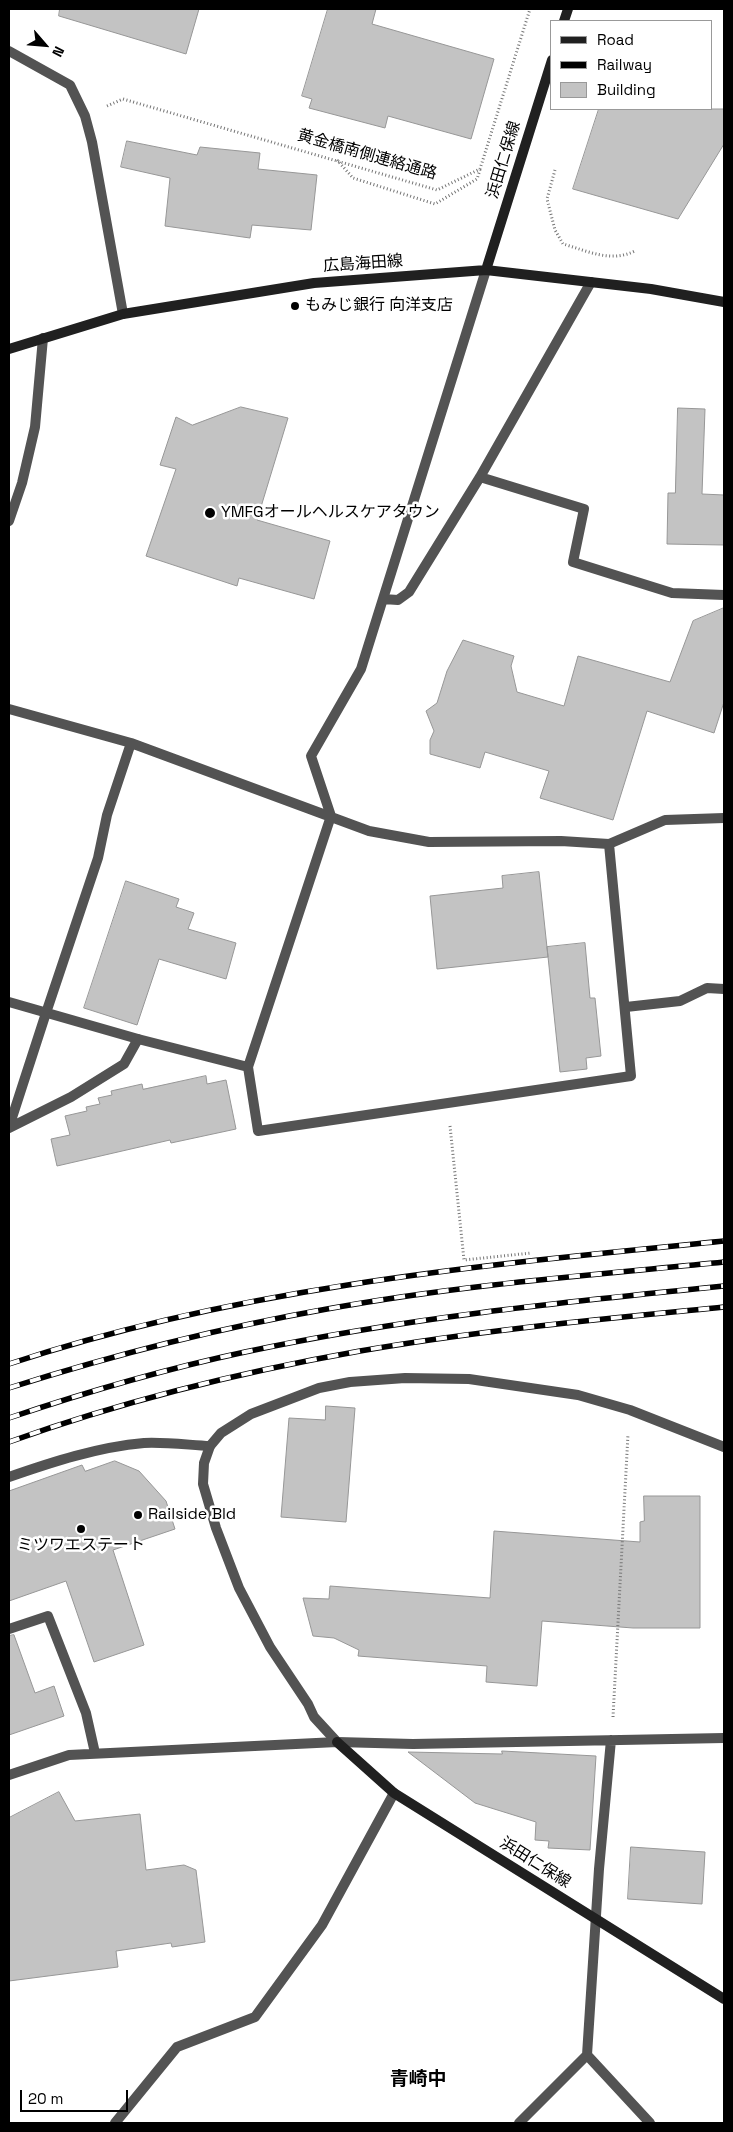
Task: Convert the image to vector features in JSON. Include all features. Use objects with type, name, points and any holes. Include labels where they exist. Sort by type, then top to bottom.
[{"type":"main road","name":"浜田仁保線","points":[[486,270],[550,66]]},
{"type":"main road","name":"広島海田線","points":[[9,349],[122,314],[314,283],[486,270],[651,289],[724,302]]},
{"type":"main road","name":"浜田仁保線","points":[[337,1742],[394,1793],[724,1999]]},
{"type":"street","points":[[9,51],[70,86],[85,116],[92,142],[122,314]]},
{"type":"street","points":[[486,270],[361,670],[311,756],[331,816],[248,1067],[258,1131],[631,1076],[626,1007],[609,844]]},
{"type":"street","points":[[383,599],[398,600],[409,592],[480,477],[591,282]]},
{"type":"street","points":[[9,521],[22,482],[35,427],[43,338]]},
{"type":"street","points":[[480,477],[584,509],[573,562],[672,593],[724,595]]},
{"type":"street","points":[[9,710],[131,743],[369,831],[429,842],[609,844],[665,820],[724,818]]},
{"type":"street","points":[[9,1128],[98,858],[108,815],[131,743]]},
{"type":"street","points":[[626,1007],[680,1001],[707,988],[724,989]]},
{"type":"street","points":[[9,1002],[138,1039],[248,1067]]},
{"type":"street","points":[[9,1128],[71,1097],[124,1064],[138,1039]]},
{"type":"street","points":[[337,1742],[314,1717],[270,1647],[239,1588],[216,1528],[203,1484],[204,1463],[210,1446],[221,1433],[251,1414],[319,1388],[350,1382],[405,1378],[469,1378],[538,1387],[578,1395],[630,1410],[724,1447]]},
{"type":"street","points":[[9,1477],[96,1451],[145,1443],[210,1446]]},
{"type":"street","points":[[9,1629],[48,1616],[86,1713],[95,1753]]},
{"type":"street","points":[[9,1775],[69,1754],[337,1742],[413,1744],[724,1738]]},
{"type":"street","points":[[519,2123],[587,2055],[611,1740]]},
{"type":"street","points":[[115,2123],[177,2047],[255,2017],[322,1926],[394,1793]]},
{"type":"street","points":[[587,2055],[650,2123]]},
{"type":"path","points":[[337,160],[353,178],[435,204],[477,179],[530,9]]},
{"type":"path","name":"黄金橋南側連絡通路","points":[[85,116],[123,99],[437,190],[480,169]]},
{"type":"path","points":[[555,170],[547,199],[555,230],[564,244]]},
{"type":"path","points":[[557,241],[608,257],[623,257],[635,251]]},
{"type":"path","points":[[450,1123],[464,1260],[531,1252]]},
{"type":"path","points":[[611,1740],[630,1410]]},
{"type":"building","points":[[60,9],[199,9],[186,54],[59,16]]},
{"type":"building","points":[[328,9],[376,9],[372,24],[494,59],[471,139],[388,116],[385,128],[309,108],[312,99],[302,96]]},
{"type":"building","points":[[724,109],[724,144],[678,219],[573,189],[599,110]]},
{"type":"building","points":[[127,141],[197,155],[200,147],[260,153],[258,169],[317,175],[311,230],[252,225],[250,238],[165,226],[170,178],[121,167]]},
{"type":"building","name":"YMFGオールヘルスケアタウン","points":[[241,407],[288,418],[257,520],[330,541],[314,599],[239,578],[237,586],[146,556],[176,469],[160,465],[176,417],[192,425]]},
{"type":"building","points":[[678,408],[705,409],[702,494],[724,495],[724,545],[667,544],[668,493],[675,493]]},
{"type":"building","points":[[724,608],[724,702],[714,733],[647,711],[613,820],[540,798],[549,771],[485,752],[480,768],[430,754],[430,740],[434,731],[426,711],[437,703],[447,671],[463,640],[514,656],[511,666],[517,692],[564,706],[578,656],[670,682],[693,621]]},
{"type":"building","points":[[539,872],[548,957],[437,969],[430,896],[503,888],[502,876]]},
{"type":"building","points":[[126,881],[179,899],[176,907],[194,913],[188,929],[236,943],[226,979],[159,959],[137,1025],[84,1008]]},
{"type":"building","points":[[585,943],[590,998],[595,998],[601,1056],[586,1058],[587,1069],[560,1072],[547,947]]},
{"type":"building","points":[[206,1076],[207,1084],[226,1080],[236,1129],[171,1143],[170,1140],[57,1166],[51,1139],[70,1135],[65,1116],[87,1111],[86,1107],[100,1104],[98,1098],[112,1095],[111,1091],[142,1084],[143,1089]]},
{"type":"building","points":[[326,1406],[355,1408],[346,1522],[281,1517],[289,1418],[325,1420]]},
{"type":"building","points":[[115,1461],[139,1471],[166,1501],[175,1529],[113,1550],[144,1645],[94,1662],[66,1581],[9,1601],[9,1491],[82,1465],[85,1471]]},
{"type":"building","points":[[644,1496],[700,1496],[700,1628],[633,1628],[542,1621],[537,1686],[486,1682],[487,1666],[358,1656],[359,1650],[334,1638],[313,1636],[303,1598],[329,1599],[330,1586],[490,1598],[494,1531],[640,1542],[640,1522],[644,1521]]},
{"type":"building","points":[[14,1635],[35,1693],[54,1686],[64,1716],[9,1735],[9,1636]]},
{"type":"building","points":[[502,1751],[596,1756],[590,1850],[548,1848],[549,1841],[535,1840],[536,1822],[475,1803],[408,1752],[502,1754]]},
{"type":"building","points":[[59,1792],[75,1821],[140,1814],[146,1870],[184,1865],[196,1870],[205,1942],[172,1947],[171,1943],[116,1951],[118,1967],[9,1981],[9,1818]]},
{"type":"building","points":[[631,1847],[705,1852],[702,1904],[628,1899]]},
{"type":"railway","points":[[9,1364],[96,1338],[184,1316],[273,1298],[453,1270],[724,1241]]},
{"type":"railway","points":[[9,1388],[87,1364],[166,1343],[327,1309],[475,1287],[724,1262]]},
{"type":"railway","points":[[9,1418],[155,1373],[304,1340],[484,1312],[724,1286]]},
{"type":"railway","points":[[9,1442],[95,1413],[183,1389],[315,1359],[496,1331],[724,1307]]},
{"type":"place","name":"もみじ銀行 向洋支店","points":[[295,306]]},
{"type":"place","name":"YMFGオールヘルスケアタウン","points":[[210,513]]},
{"type":"place","name":"Railside Bld","points":[[138,1515]]},
{"type":"place","name":"ミツワエステート","points":[[81,1529]]},
{"type":"district","name":"青崎中","points":[[418,2080]]}]
